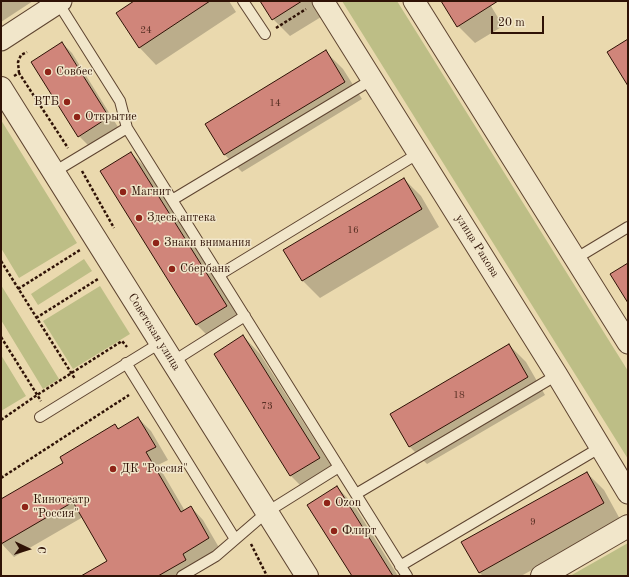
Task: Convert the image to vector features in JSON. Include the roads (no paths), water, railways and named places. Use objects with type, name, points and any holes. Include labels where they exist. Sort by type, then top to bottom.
[{"type":"street","points":[[414,1],[628,344]]},
{"type":"street","points":[[1,40],[59,2]]},
{"type":"street","name":"улица Ракова","points":[[318,3],[373,79],[557,375],[628,493]]},
{"type":"street","name":"Советская улица","points":[[1,88],[307,576]]},
{"type":"street","points":[[542,576],[628,526]]},
{"type":"lane","points":[[243,1],[265,34]]},
{"type":"lane","points":[[59,2],[120,101],[127,128],[407,576]]},
{"type":"lane","points":[[172,200],[373,79]]},
{"type":"lane","points":[[54,172],[127,128]]},
{"type":"lane","points":[[219,275],[419,153]]},
{"type":"lane","points":[[575,259],[628,227]]},
{"type":"lane","points":[[172,362],[245,316]]},
{"type":"lane","points":[[44,414],[160,343]]},
{"type":"lane","points":[[130,360],[142,388],[235,539]]},
{"type":"lane","points":[[356,494],[557,375]]},
{"type":"lane","points":[[400,566],[601,447]]},
{"type":"lane","points":[[182,576],[216,556],[267,512],[339,467]]},
{"type":"place","name":"Совбес","points":[[48,72]]},
{"type":"place","name":"ВТБ","points":[[67,102]]},
{"type":"place","name":"Открытие","points":[[77,117]]},
{"type":"place","name":"Магнит","points":[[123,192]]},
{"type":"place","name":"Здесь аптека","points":[[139,218]]},
{"type":"place","name":"Знаки внимания","points":[[156,243]]},
{"type":"place","name":"Сбербанк","points":[[172,269]]},
{"type":"place","name":"ДК \"Россия\"","points":[[113,469]]},
{"type":"place","name":"Ozon","points":[[327,503]]},
{"type":"place","name":"Кинотеатр \"Россия\"","points":[[25,507]]},
{"type":"place","name":"Флирт","points":[[334,531]]}]
